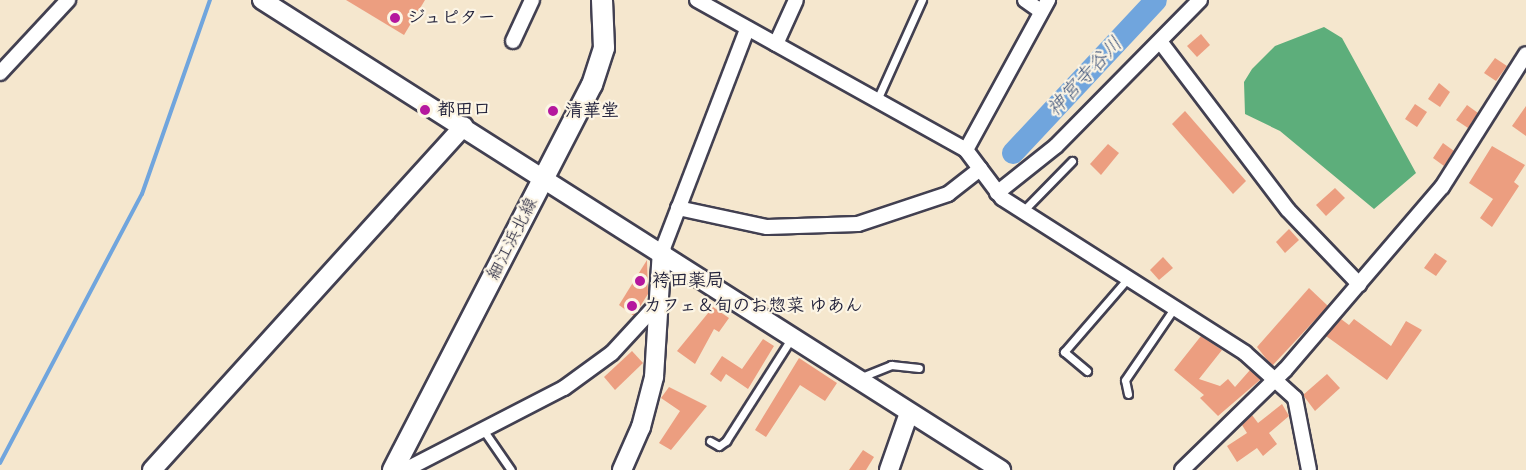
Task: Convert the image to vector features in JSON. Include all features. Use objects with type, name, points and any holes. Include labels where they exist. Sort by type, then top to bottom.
[{"type":"main road","name":"細江浜北線","points":[[393,470],[544,176],[604,48],[602,0]]},
{"type":"street","points":[[0,73],[68,0]]},
{"type":"street","points":[[262,0],[662,251],[1000,470]]},
{"type":"street","points":[[513,41],[532,0]]},
{"type":"street","points":[[698,0],[966,150],[997,193],[1175,307],[1277,377],[1295,398],[1310,470]]},
{"type":"street","points":[[776,44],[796,0]]},
{"type":"street","points":[[966,150],[1045,5],[1025,0]]},
{"type":"street","points":[[997,193],[1056,146],[1162,44],[1200,0]]},
{"type":"street","points":[[622,470],[641,427],[654,377],[662,251],[747,29]]},
{"type":"street","points":[[1162,44],[1288,210],[1359,284]]},
{"type":"street","points":[[1182,470],[1277,377],[1442,187],[1526,54]]},
{"type":"street","points":[[152,470],[464,126]]},
{"type":"street","points":[[678,208],[766,227],[858,224],[938,198],[980,169]]},
{"type":"street","points":[[405,470],[484,431],[596,366],[659,302]]},
{"type":"street","points":[[889,470],[909,413]]},
{"type":"lane","points":[[877,100],[922,0]]},
{"type":"lane","points":[[1023,211],[1072,161]]},
{"type":"lane","points":[[1087,371],[1064,352],[1129,278]]},
{"type":"lane","points":[[1128,394],[1125,380],[1175,307]]},
{"type":"lane","points":[[710,441],[719,446],[726,441],[792,337]]},
{"type":"lane","points":[[857,379],[891,365],[919,368]]},
{"type":"lane","points":[[484,431],[511,470]]},
{"type":"green space","points":[[1324,27],[1342,38],[1416,173],[1374,209],[1280,131],[1245,114],[1244,82],[1252,69],[1275,46]]},
{"type":"building","name":"ジュピター","points":[[346,0],[425,0],[404,35]]},
{"type":"building","points":[[1201,34],[1210,45],[1197,57],[1187,46]]},
{"type":"building","points":[[1495,58],[1507,66],[1496,81],[1484,73]]},
{"type":"building","points":[[1439,83],[1450,92],[1440,107],[1428,99]]},
{"type":"building","points":[[1415,104],[1427,112],[1417,127],[1405,119]]},
{"type":"building","points":[[1467,105],[1478,113],[1468,128],[1456,120]]},
{"type":"building","points":[[1526,106],[1526,136],[1512,126]]},
{"type":"building","points":[[1185,111],[1246,181],[1233,194],[1172,124]]},
{"type":"building","points":[[1443,143],[1454,151],[1444,166],[1433,158]]},
{"type":"building","points":[[1108,144],[1119,153],[1101,175],[1090,164]]},
{"type":"building","points":[[1492,146],[1525,165],[1514,182],[1519,186],[1492,227],[1480,218],[1493,199],[1469,183]]},
{"type":"building","points":[[1335,188],[1345,198],[1326,216],[1316,205]]},
{"type":"building","points":[[1289,229],[1299,240],[1285,253],[1276,242]]},
{"type":"building","points":[[1435,253],[1447,261],[1436,276],[1424,268]]},
{"type":"building","points":[[1163,257],[1173,268],[1159,280],[1150,270]]},
{"type":"building","points":[[647,260],[648,294],[634,316],[619,305]]},
{"type":"building","points":[[1309,288],[1328,306],[1272,366],[1257,347]]},
{"type":"building","points":[[713,307],[729,318],[719,332],[714,329],[695,364],[677,351]]},
{"type":"building","points":[[1341,319],[1349,325],[1354,319],[1391,346],[1406,321],[1422,330],[1387,380],[1326,336]]},
{"type":"building","points":[[1201,336],[1222,350],[1199,379],[1220,386],[1228,379],[1235,387],[1250,370],[1261,379],[1218,416],[1200,398],[1204,395],[1174,370]]},
{"type":"building","points":[[763,339],[774,346],[748,389],[726,374],[721,382],[710,374],[722,356],[742,369]]},
{"type":"building","points":[[632,351],[643,363],[615,390],[604,377]]},
{"type":"building","points":[[799,358],[837,383],[825,401],[800,385],[766,437],[755,430]]},
{"type":"building","points":[[1327,374],[1340,388],[1315,411],[1303,395]]},
{"type":"building","points":[[669,387],[707,406],[671,450],[659,443],[680,411],[661,398]]},
{"type":"building","points":[[1282,404],[1289,416],[1269,433],[1277,444],[1263,456],[1257,448],[1237,462],[1227,446],[1247,433],[1242,425],[1252,415],[1258,423]]},
{"type":"building","points":[[863,450],[874,457],[866,470],[849,470]]},
{"type":"waterway","points":[[0,463],[142,194],[210,0]]},
{"type":"waterway","name":"神宮寺谷川","points":[[1013,153],[1156,0]]},
{"type":"place","name":"ジュピター","points":[[395,18]]},
{"type":"place","name":"都田口","points":[[425,110]]},
{"type":"place","name":"清華堂","points":[[553,111]]},
{"type":"place","name":"袴田薬局","points":[[640,281]]},
{"type":"place","name":"カフェ＆旬のお惣菜 ゆあん","points":[[632,306]]}]
